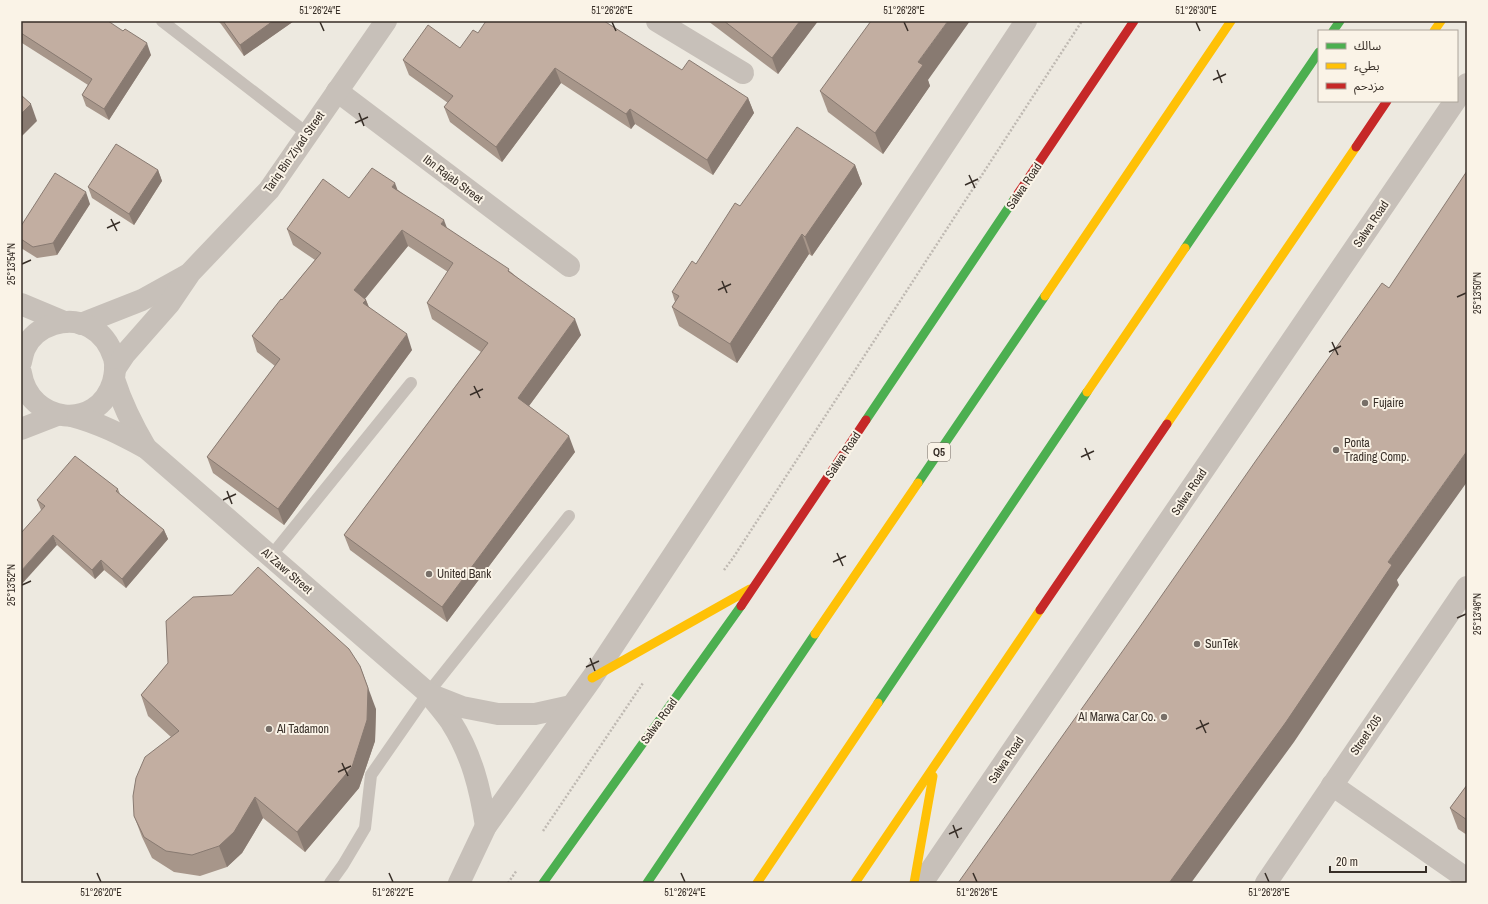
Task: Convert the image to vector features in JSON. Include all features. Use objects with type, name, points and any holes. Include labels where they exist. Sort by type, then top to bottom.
[{"type":"main road","name":"Salwa Road","points":[[543,883],[756,585],[1134,21]]},
{"type":"main road","name":"Q5","points":[[647,883],[1231,21]]},
{"type":"main road","points":[[1334,30],[1340,21]]},
{"type":"main road","points":[[1435,30],[1441,21]]},
{"type":"main road","points":[[757,883],[1034,470],[1318,53]]},
{"type":"main road","points":[[856,883],[1386,102]]},
{"type":"main road","points":[[592,678],[756,585]]},
{"type":"main road","points":[[914,883],[934,768]]},
{"type":"street","name":"Tariq Bin Ziyad Street","points":[[65,415],[91,410],[99,404],[111,388],[114,374],[125,354],[169,304],[190,273],[269,190],[386,21]]},
{"type":"street","points":[[657,21],[743,73]]},
{"type":"street","points":[[459,883],[486,826],[592,678],[1026,21]]},
{"type":"street","points":[[1458,97],[1467,84]]},
{"type":"street","name":"Ibn Rajab Street","points":[[337,91],[569,266]]},
{"type":"street","name":"Salwa Road","points":[[922,883],[1454,102]]},
{"type":"street","name":"Tariq Bin Ziyad Street","points":[[21,362],[25,348],[35,335],[49,326],[73,323],[142,300],[190,273]]},
{"type":"street","points":[[21,304],[73,323]]},
{"type":"street","name":"Al Zawr Street","points":[[73,323],[97,332],[109,344],[115,361],[114,374],[120,400],[146,448]]},
{"type":"street","name":"Al Zawr Street","points":[[21,373],[25,390],[35,403],[49,412],[91,421],[146,448],[428,693],[451,722],[468,755],[480,789],[486,826]]},
{"type":"street","points":[[21,429],[65,415]]},
{"type":"street","name":"Street 205","points":[[1266,883],[1467,587]]},
{"type":"street","name":"Al Zawr Street","points":[[428,693],[462,707],[498,714],[535,714],[571,706]]},
{"type":"street","points":[[1332,785],[1467,879]]},
{"type":"lane","points":[[162,21],[308,134]]},
{"type":"lane","points":[[271,556],[412,383]]},
{"type":"lane","points":[[330,883],[365,828],[371,775],[428,693],[569,516]]},
{"type":"path","points":[[720,576],[1082,21]]},
{"type":"path","points":[[539,837],[644,681]]},
{"type":"path","points":[[508,883],[521,864]]},
{"type":"building","points":[[21,21],[108,21],[123,31],[125,29],[147,43],[104,109],[82,95],[92,79],[21,33]]},
{"type":"building","points":[[223,21],[273,21],[240,45]]},
{"type":"building","points":[[486,21],[604,21],[682,70],[689,60],[748,98],[707,160],[630,109],[626,114],[555,68],[496,147],[444,107],[453,96],[403,60],[428,25],[460,48],[473,30],[478,33]]},
{"type":"building","points":[[724,21],[800,21],[772,58]]},
{"type":"building","points":[[871,21],[948,21],[918,62],[923,65],[875,133],[820,91]]},
{"type":"building","points":[[21,95],[31,104],[21,114]]},
{"type":"building","points":[[797,127],[855,165],[805,237],[802,234],[730,344],[672,307],[679,296],[672,292],[692,261],[696,264],[735,203],[740,206]]},
{"type":"building","points":[[116,144],[158,170],[129,214],[88,187]]},
{"type":"building","points":[[372,168],[395,183],[392,187],[444,220],[441,224],[509,269],[508,271],[575,319],[518,398],[569,436],[442,607],[344,535],[488,343],[427,303],[453,263],[402,230],[354,290],[366,300],[363,303],[407,334],[278,509],[207,457],[280,359],[252,336],[281,299],[282,300],[321,253],[287,229],[323,179],[349,198]]},
{"type":"building","points":[[1467,171],[1467,451],[1388,562],[1392,565],[1286,722],[1169,883],[958,883],[1382,283],[1389,288]]},
{"type":"building","points":[[55,173],[86,192],[53,243],[33,247],[21,239],[21,226]]},
{"type":"building","points":[[75,456],[118,489],[116,491],[164,530],[122,579],[101,560],[92,570],[53,535],[21,571],[21,533],[45,506],[37,500]]},
{"type":"building","name":"Al Tadamon","points":[[258,567],[349,649],[360,666],[368,688],[367,720],[352,767],[297,832],[255,797],[234,832],[219,846],[192,855],[166,851],[144,837],[134,816],[133,796],[136,778],[145,757],[179,731],[141,695],[168,663],[166,621],[193,597],[232,595]]},
{"type":"building","points":[[1467,785],[1467,820],[1450,808]]},
{"type":"traffic: fast","points":[[1334,30],[1340,21]]},
{"type":"traffic: fast","points":[[1185,248],[1318,53]]},
{"type":"traffic: fast","points":[[866,420],[1015,198]]},
{"type":"traffic: fast","points":[[918,483],[1045,296]]},
{"type":"traffic: fast","points":[[878,703],[1087,392]]},
{"type":"traffic: fast","points":[[543,883],[741,606]]},
{"type":"traffic: fast","points":[[647,883],[815,634]]},
{"type":"traffic: slow","points":[[1045,296],[1231,21]]},
{"type":"traffic: slow","points":[[1435,30],[1441,21]]},
{"type":"traffic: slow","points":[[1167,424],[1356,147]]},
{"type":"traffic: slow","points":[[1087,392],[1185,248]]},
{"type":"traffic: slow","points":[[815,634],[918,483]]},
{"type":"traffic: slow","points":[[592,678],[750,589]]},
{"type":"traffic: slow","points":[[855,883],[1040,610]]},
{"type":"traffic: slow","points":[[757,883],[878,703]]},
{"type":"traffic: slow","points":[[914,883],[933,776]]},
{"type":"traffic: jam","points":[[1015,198],[1134,21]]},
{"type":"traffic: jam","points":[[1356,147],[1386,102]]},
{"type":"traffic: jam","points":[[741,606],[866,420]]},
{"type":"traffic: jam","points":[[1040,610],[1167,424]]},
{"type":"place","name":"Fujaire","points":[[1365,403]]},
{"type":"place","name":"Ponta Trading Comp.","points":[[1336,450]]},
{"type":"place","name":"United Bank","points":[[429,574]]},
{"type":"place","name":"SunTek","points":[[1197,644]]},
{"type":"place","name":"Al Marwa Car Co.","points":[[1164,717]]},
{"type":"place","name":"Al Tadamon","points":[[269,729]]}]
